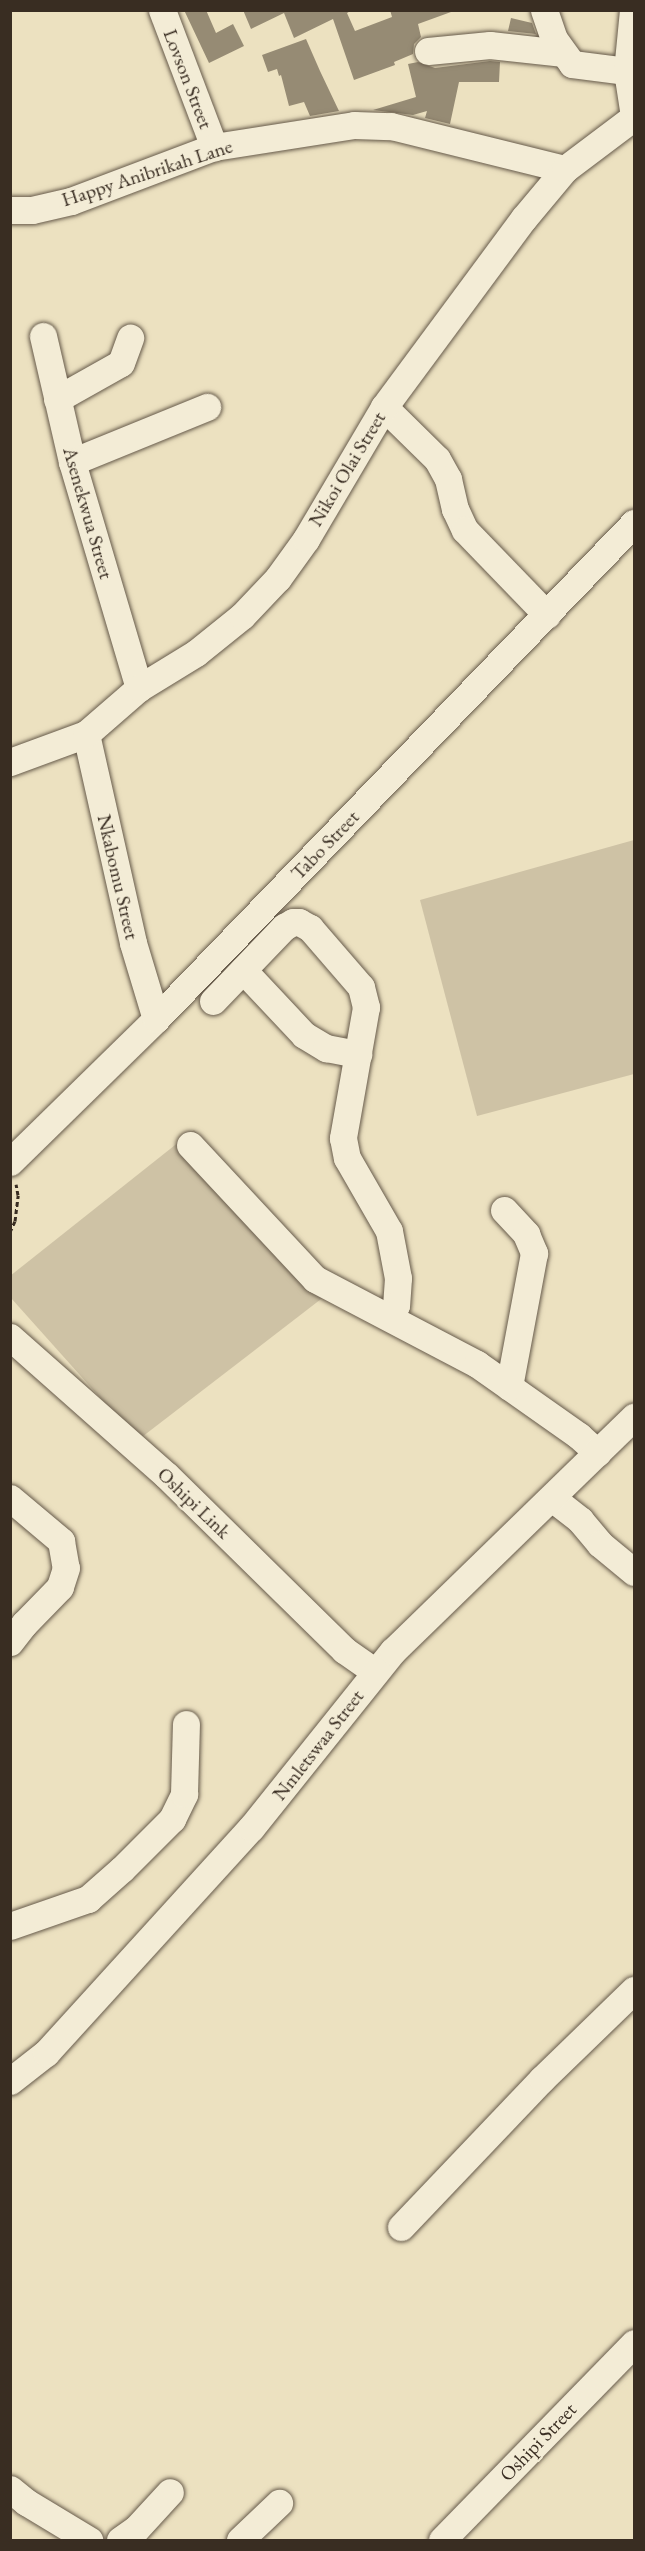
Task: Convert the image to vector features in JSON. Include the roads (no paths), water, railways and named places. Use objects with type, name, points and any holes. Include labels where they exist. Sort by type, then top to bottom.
[{"type":"street","name":"Lovson Street","points":[[162,10],[214,147]]},
{"type":"street","points":[[543,10],[562,53],[572,64],[627,71]]},
{"type":"street","points":[[633,10],[627,71],[634,117]]},
{"type":"street","points":[[428,51],[490,45],[562,53]]},
{"type":"street","name":"Nikoi Olai Street","points":[[10,762],[86,734],[138,688],[205,646],[242,616],[278,578],[306,539],[384,407],[524,218],[565,169],[634,117]]},
{"type":"street","name":"Happy Anibrikah Lane","points":[[10,210],[32,210],[71,201],[214,147],[335,127],[391,126],[565,169]]},
{"type":"street","name":"Asenekwua Street","points":[[43,336],[72,462],[138,688]]},
{"type":"street","points":[[57,399],[121,363],[130,338]]},
{"type":"street","points":[[72,462],[207,407]]},
{"type":"street","points":[[384,407],[436,459],[448,479],[455,509],[465,530],[547,615]]},
{"type":"street","name":"Tabo Street","points":[[11,1162],[156,1019],[634,523]]},
{"type":"street","name":"Nkabomu Street","points":[[86,734],[133,943],[156,1019]]},
{"type":"street","points":[[213,1001],[284,927],[299,922],[310,927],[361,987],[366,1000],[344,1137],[346,1158],[389,1232],[398,1278],[396,1305],[390,1318]]},
{"type":"street","points":[[243,970],[304,1035],[326,1048],[358,1054]]},
{"type":"street","points":[[190,1145],[315,1279],[477,1364],[579,1436],[598,1453]]},
{"type":"street","points":[[504,1210],[526,1234],[534,1253],[509,1387]]},
{"type":"street","name":"Oshipi Link","points":[[10,1337],[166,1475],[344,1650],[375,1672]]},
{"type":"street","name":"Nmletswaa Street","points":[[10,2081],[46,2053],[251,1828],[393,1651],[634,1417]]},
{"type":"street","points":[[10,1498],[61,1541],[66,1568],[60,1587],[10,1642]]},
{"type":"street","points":[[552,1498],[580,1520],[600,1544],[634,1572]]},
{"type":"street","points":[[10,1926],[88,1899],[123,1869],[172,1819],[184,1794],[186,1724]]},
{"type":"street","points":[[401,2227],[542,2079],[634,1990]]},
{"type":"street","name":"Oshipi Street","points":[[442,2541],[634,2343]]},
{"type":"street","points":[[10,2489],[26,2502],[89,2541]]},
{"type":"street","points":[[120,2541],[136,2529],[170,2492]]},
{"type":"street","points":[[240,2541],[279,2504]]}]
